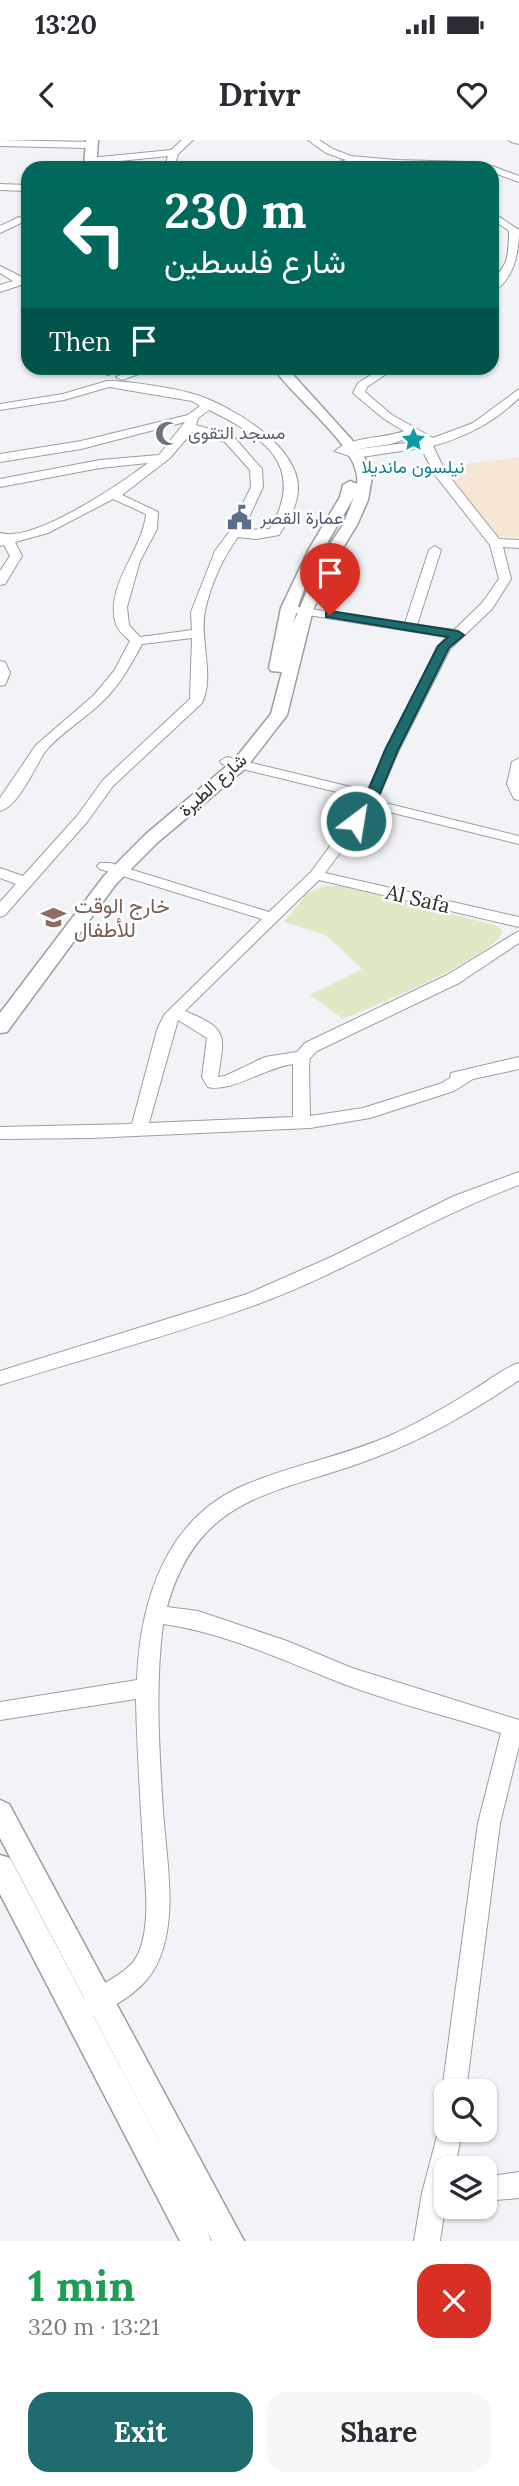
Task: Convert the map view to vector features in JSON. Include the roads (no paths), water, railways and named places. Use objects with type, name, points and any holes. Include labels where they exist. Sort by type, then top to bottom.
[{"type":"main road","points":[[90,142],[90,161]]},
{"type":"main road","name":"شارع الطيرة","points":[[0,1008],[113,868],[152,838],[234,763],[279,715],[297,609],[349,525],[361,500],[365,477],[361,463],[273,375]]},
{"type":"main road","name":"شارع الطيرة","points":[[286,375],[348,451]]},
{"type":"main road","name":"شارع الطيرة","points":[[0,1027],[113,868]]},
{"type":"main road","points":[[0,1812],[196,2241]]},
{"type":"main road","points":[[0,1867],[88,2006],[229,2241]]},
{"type":"street","points":[[171,161],[174,153],[188,140]]},
{"type":"street","points":[[313,140],[329,152],[360,160],[406,161]]},
{"type":"street","points":[[513,140],[519,141]]},
{"type":"street","points":[[0,142],[90,142]]},
{"type":"street","points":[[113,161],[174,153]]},
{"type":"street","points":[[356,161],[360,160]]},
{"type":"street","points":[[499,171],[519,179]]},
{"type":"street","points":[[0,187],[21,188]]},
{"type":"street","points":[[0,230],[19,220]]},
{"type":"street","points":[[499,220],[514,230],[515,252],[509,270],[499,281]]},
{"type":"street","points":[[0,269],[21,280]]},
{"type":"street","points":[[0,289],[21,283]]},
{"type":"street","points":[[0,407],[53,400],[108,375]]},
{"type":"street","points":[[0,401],[59,393],[108,375],[141,388],[195,398],[237,419],[268,441],[292,474],[293,488],[286,515],[275,532],[257,535],[235,533]]},
{"type":"street","points":[[139,1130],[165,1030],[175,1013],[316,875],[369,803],[444,646],[487,606],[505,579],[502,559],[495,543],[439,472],[427,453],[422,437],[388,417],[362,397],[359,390],[379,375]]},
{"type":"street","points":[[348,451],[422,437],[467,433],[498,413],[519,392]]},
{"type":"street","points":[[4,548],[113,495],[162,458],[208,405]]},
{"type":"street","points":[[388,417],[398,430],[401,442],[439,472]]},
{"type":"street","points":[[0,458],[81,445],[191,422],[229,439],[256,470],[257,487],[235,533],[221,551],[198,612],[197,700],[108,783],[82,818],[0,912]]},
{"type":"street","points":[[0,483],[100,464],[162,458]]},
{"type":"street","points":[[113,495],[152,512],[151,529],[134,561],[120,607],[123,626],[137,641]]},
{"type":"street","points":[[4,548],[19,545],[31,535],[67,518]]},
{"type":"street","points":[[495,543],[519,544]]},
{"type":"street","points":[[0,581],[4,548]]},
{"type":"street","points":[[410,627],[435,550]]},
{"type":"street","points":[[297,609],[458,635]]},
{"type":"street","points":[[137,641],[197,633]]},
{"type":"street","points":[[0,807],[16,789],[41,748],[57,737],[99,698],[120,672],[137,641]]},
{"type":"street","points":[[0,665],[3,673],[0,682]]},
{"type":"street","points":[[519,762],[513,784],[519,796]]},
{"type":"street","points":[[234,763],[346,790],[369,803],[519,840]]},
{"type":"street","points":[[113,868],[274,918]]},
{"type":"street","points":[[0,873],[24,882]]},
{"type":"street","name":"Al Safa","points":[[316,875],[519,922]]},
{"type":"street","points":[[175,1013],[197,1022],[214,1035],[216,1042],[209,1077],[214,1083],[228,1081],[271,1061],[302,1057],[320,1041],[453,979],[519,936]]},
{"type":"street","points":[[302,1057],[302,1122]]},
{"type":"street","points":[[0,1133],[302,1122],[376,1110],[448,1087],[467,1076],[519,1063]]},
{"type":"street","points":[[0,1378],[253,1299],[337,1262],[447,1206],[519,1178]]},
{"type":"street","points":[[88,2006],[121,1989],[139,1975],[152,1956],[156,1939],[157,1905],[145,1688],[153,1614],[178,1551],[192,1532],[239,1496],[276,1481],[349,1460],[416,1433],[476,1401],[519,1370]]},
{"type":"street","points":[[153,1614],[198,1620],[279,1647],[348,1676],[516,1727],[489,1823],[456,2079]]},
{"type":"street","points":[[0,1711],[145,1688]]},
{"type":"street","points":[[497,2188],[519,2186]]},
{"type":"street","points":[[427,2241],[434,2216]]},
{"type":"place","name":"مسجد التقوى","points":[[168,433]]},
{"type":"place","name":"نيلسون مانديلا","points":[[413,440]]},
{"type":"place","name":"عمارة القصر","points":[[240,518]]},
{"type":"place","name":"خارج الوقت للأطفال","points":[[54,918]]}]
